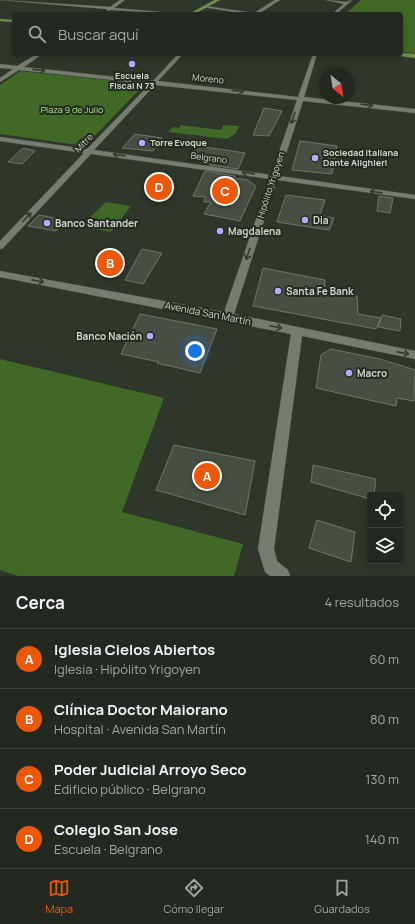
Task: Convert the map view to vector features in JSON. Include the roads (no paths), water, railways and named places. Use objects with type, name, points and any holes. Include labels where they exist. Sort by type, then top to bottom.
[{"type":"main road","points":[[195,12],[218,0]]},
{"type":"main road","points":[[0,20],[12,21]]},
{"type":"main road","points":[[403,55],[415,56]]},
{"type":"street","points":[[2,0],[158,12]]},
{"type":"street","points":[[5,6],[16,0]]},
{"type":"street","points":[[105,12],[123,0]]},
{"type":"street","points":[[258,12],[278,0]]},
{"type":"street","points":[[328,0],[349,1]]},
{"type":"street","points":[[336,12],[349,1]]},
{"type":"street","points":[[205,7],[241,12]]},
{"type":"street","points":[[0,80],[37,56]]},
{"type":"street","name":"Mitre","points":[[0,246],[179,56]]},
{"type":"street","name":"Hipólito Yrigoyen","points":[[228,317],[273,177],[314,56]]},
{"type":"street","name":"Moreno","points":[[0,66],[300,97],[415,111]]},
{"type":"street","name":"Belgrano","points":[[0,139],[90,150],[415,197]]},
{"type":"street","name":"Avenida San Martín","points":[[0,274],[228,317],[415,355]]},
{"type":"street","points":[[282,576],[271,566],[266,549],[297,332]]},
{"type":"place","name":"Escuela Fiscal N 73","points":[[132,64]]},
{"type":"place","name":"Torre Evoque","points":[[142,143]]},
{"type":"place","name":"Sociedad Italiana Dante Alighieri","points":[[315,158]]},
{"type":"place","name":"Colegio San Jose","points":[[159,187]]},
{"type":"place","name":"Poder Judicial Arroyo Seco","points":[[225,191]]},
{"type":"place","name":"Dia","points":[[305,220]]},
{"type":"place","name":"Banco Santander","points":[[47,223]]},
{"type":"place","name":"Magdalena","points":[[220,231]]},
{"type":"place","name":"Clínica Doctor Maiorano","points":[[110,263]]},
{"type":"place","name":"Santa Fe Bank","points":[[278,291]]},
{"type":"place","name":"Banco Nación","points":[[150,336]]},
{"type":"place","name":"Macro","points":[[349,373]]},
{"type":"place","name":"Iglesia Cielos Abiertos","points":[[207,476]]},
{"type":"park label","name":"Plaza 9 de Julio","points":[[72,110]]}]
